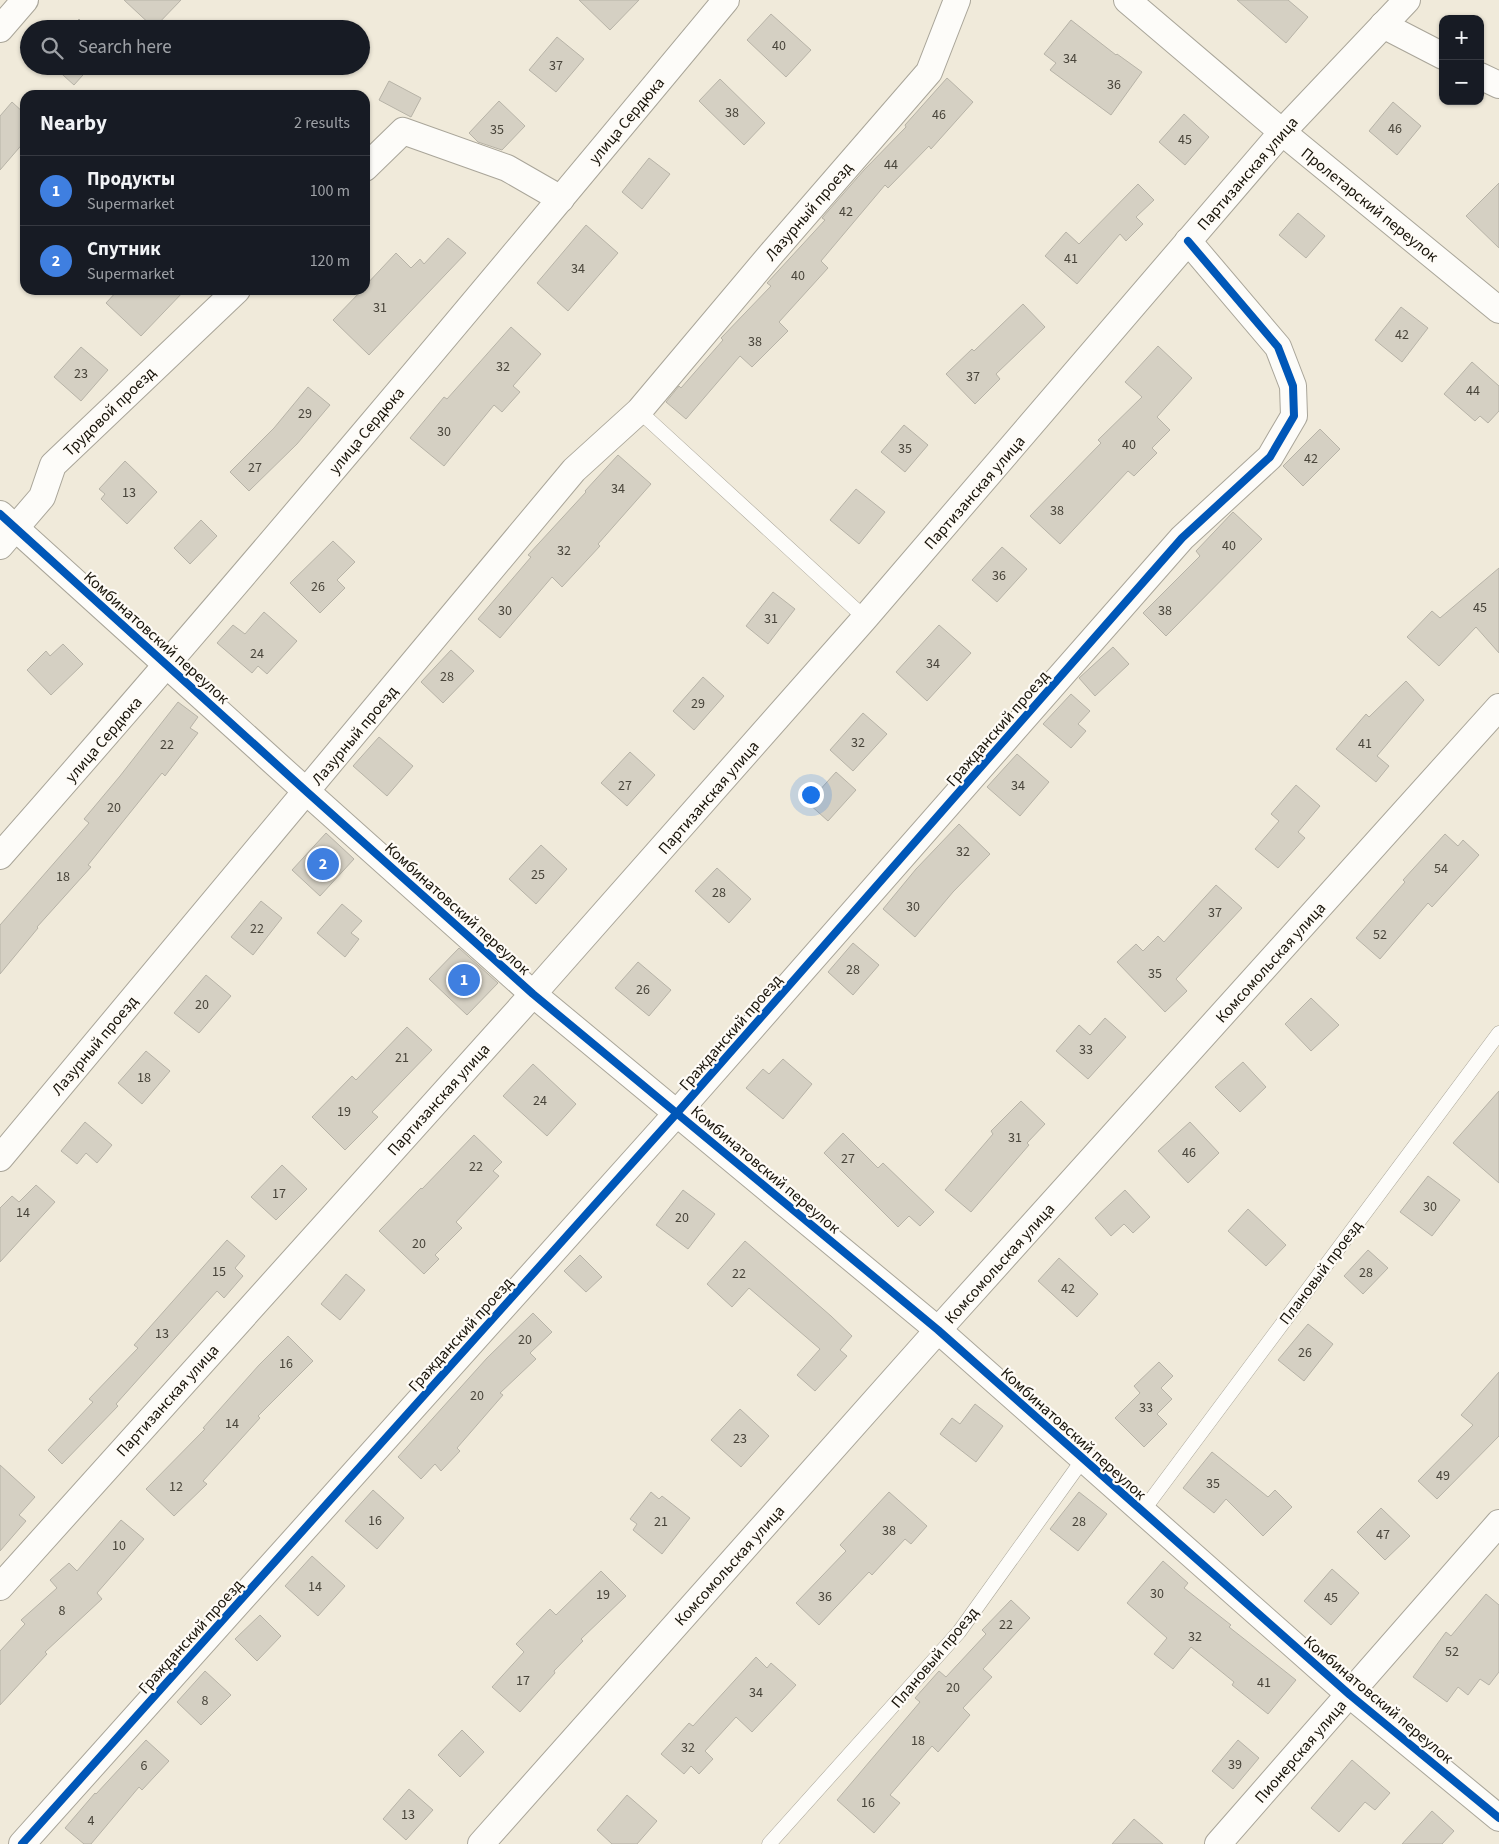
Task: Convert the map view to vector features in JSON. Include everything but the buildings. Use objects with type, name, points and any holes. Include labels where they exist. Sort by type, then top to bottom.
[{"type":"street","points":[[0,29],[26,0]]},
{"type":"street","name":"улица Сердюка","points":[[0,856],[167,666],[561,199],[726,0]]},
{"type":"street","name":"Лазурный проезд","points":[[0,1158],[574,470],[639,411],[772,253],[929,72],[957,0]]},
{"type":"street","name":"Пролетарский переулок","points":[[1127,0],[1282,132],[1499,310]]},
{"type":"street","name":"Партизанская улица","points":[[0,1586],[533,994],[865,618],[1282,132],[1407,0]]},
{"type":"street","points":[[1383,25],[1439,54]]},
{"type":"street","points":[[1484,78],[1499,85]]},
{"type":"street","points":[[370,163],[403,131],[508,168],[561,199]]},
{"type":"street","name":"Гражданский проезд","points":[[22,1844],[677,1113],[1182,538],[1270,457],[1294,416],[1293,386],[1278,347],[1188,241]]},
{"type":"street","name":"Трудовой проезд","points":[[5,529],[42,497],[53,465],[231,295]]},
{"type":"street","name":"Комбинатовский переулок","points":[[5,529],[167,666],[533,994],[938,1330],[1350,1695],[1499,1818]]},
{"type":"street","name":"Комсомольская улица","points":[[481,1844],[938,1330],[1499,708]]},
{"type":"street","name":"Пионерская улица","points":[[1218,1844],[1499,1523]]},
{"type":"lane","points":[[639,411],[865,618]]},
{"type":"lane","name":"Плановый проезд","points":[[1142,1512],[1499,1033]]},
{"type":"lane","name":"Плановый проезд","points":[[769,1844],[959,1632],[1084,1458]]},
{"type":"cycle path","points":[[22,1844],[677,1113],[1182,538],[1270,457],[1294,416],[1293,386],[1278,347],[1188,241]]},
{"type":"cycle path","points":[[0,514],[533,994],[938,1330],[1350,1695],[1499,1818]]},
{"type":"place","name":"Спутник","points":[[323,864]]},
{"type":"place","name":"Продукты","points":[[464,980]]}]
